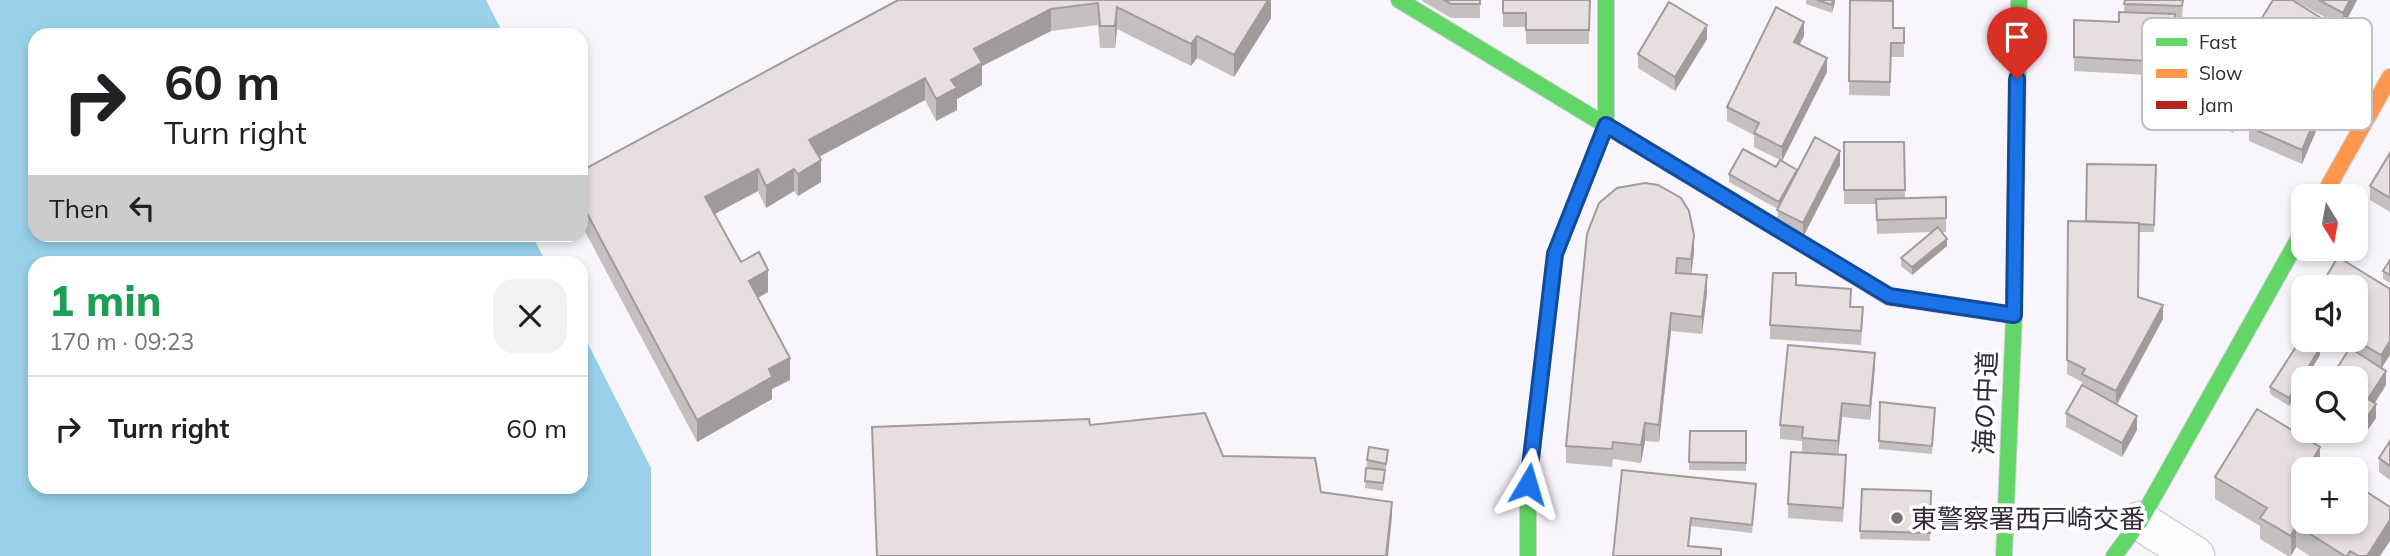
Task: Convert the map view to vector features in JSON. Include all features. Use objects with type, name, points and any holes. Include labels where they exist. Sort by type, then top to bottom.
[{"type":"street","points":[[1399,0],[1889,296],[2014,315]]},
{"type":"street","points":[[1528,556],[1528,484],[1555,254],[1606,125],[1606,0]]},
{"type":"street","name":"海の中道","points":[[2004,556],[2014,315],[2019,0]]},
{"type":"street","points":[[2372,109],[2390,77]]},
{"type":"street","points":[[2330,184],[2360,130]]},
{"type":"street","points":[[2114,556],[2140,521],[2291,252]]},
{"type":"street","points":[[2140,521],[2194,556]]},
{"type":"water","points":[[0,0],[486,0],[500,28],[28,28],[28,242],[536,242],[543,256],[28,256],[28,494],[588,494],[588,344],[651,468],[651,556],[0,556]]},
{"type":"building","points":[[898,0],[1268,0],[1234,55],[1197,36],[1191,44],[1117,7],[1115,26],[1100,26],[1098,3],[1051,9],[974,49],[982,63],[951,80],[957,88],[936,99],[925,78],[809,140],[821,160],[798,174],[794,169],[766,186],[758,169],[705,197],[741,262],[759,252],[768,270],[749,281],[790,358],[769,369],[772,377],[697,420],[588,215],[588,167]]},
{"type":"building","points":[[1444,0],[1480,0],[1480,4],[1451,4]]},
{"type":"building","points":[[1503,0],[1590,0],[1589,30],[1526,30],[1526,13],[1503,13]]},
{"type":"building","points":[[1817,0],[1833,0],[1832,5]]},
{"type":"building","points":[[1850,0],[1893,1],[1893,28],[1904,28],[1904,43],[1891,43],[1890,82],[1849,81]]},
{"type":"building","points":[[2125,0],[2183,0],[2182,6],[2124,4]]},
{"type":"building","points":[[2273,0],[2292,0],[2321,18],[2262,18]]},
{"type":"building","points":[[2319,0],[2350,0],[2343,13]]},
{"type":"building","points":[[1669,2],[1707,25],[1675,77],[1638,54]]},
{"type":"building","points":[[1776,7],[1804,22],[1794,42],[1827,58],[1782,147],[1754,133],[1759,123],[1727,107]]},
{"type":"building","points":[[2119,12],[2175,14],[2175,18],[2142,18],[2142,61],[2074,57],[2074,20],[2119,22]]},
{"type":"building","points":[[2256,130],[2311,130],[2302,150]]},
{"type":"building","points":[[1815,137],[1840,151],[1803,223],[1777,210]]},
{"type":"building","points":[[1844,142],[1904,142],[1905,190],[1844,190]]},
{"type":"building","points":[[1743,149],[1776,167],[1780,160],[1797,170],[1779,202],[1729,174]]},
{"type":"building","points":[[2390,153],[2390,198],[2370,186]]},
{"type":"building","points":[[2087,164],[2156,165],[2154,225],[2086,221]]},
{"type":"building","points":[[1645,183],[1658,185],[1681,198],[1689,211],[1694,235],[1691,259],[1677,258],[1676,273],[1707,275],[1702,317],[1671,313],[1659,425],[1645,423],[1641,445],[1613,442],[1612,449],[1566,446],[1587,234],[1599,203],[1617,188]]},
{"type":"building","points":[[1946,197],[1946,218],[1877,220],[1876,199]]},
{"type":"building","points":[[2068,221],[2139,223],[2138,297],[2163,305],[2116,391],[2082,374],[2085,369],[2067,360]]},
{"type":"building","points":[[1938,227],[1947,239],[1912,267],[1901,258]]},
{"type":"building","points":[[2390,260],[2390,275],[2383,271]]},
{"type":"building","points":[[2336,261],[2344,261],[2367,275],[2327,275]]},
{"type":"building","points":[[1773,273],[1796,273],[1796,285],[1851,289],[1850,307],[1863,307],[1861,331],[1770,325]]},
{"type":"building","points":[[2368,275],[2390,289],[2390,341],[2381,355],[2368,348]]},
{"type":"building","points":[[1788,345],[1875,353],[1870,406],[1842,403],[1838,441],[1802,438],[1803,427],[1780,425]]},
{"type":"building","points":[[2293,352],[2318,352],[2309,366],[2291,366],[2289,398],[2270,387]]},
{"type":"building","points":[[2347,352],[2356,352],[2386,371],[2368,399],[2368,366],[2338,366]]},
{"type":"building","points":[[2082,385],[2137,416],[2122,443],[2066,413]]},
{"type":"building","points":[[2368,399],[2376,404],[2368,416]]},
{"type":"building","points":[[1880,402],[1935,408],[1932,446],[1879,441]]},
{"type":"building","points":[[2257,409],[2291,430],[2291,443],[2313,443],[2320,447],[2314,457],[2291,457],[2291,536],[2260,518],[2267,508],[2215,477]]},
{"type":"building","points":[[1205,413],[1223,456],[1315,458],[1321,492],[1392,502],[1386,556],[877,556],[872,427],[1089,419],[1090,425]]},
{"type":"building","points":[[1690,431],[1746,431],[1746,463],[1689,462]]},
{"type":"building","points":[[2390,441],[2390,466],[2379,458]]},
{"type":"building","points":[[1369,447],[1388,450],[1386,464],[1367,460]]},
{"type":"building","points":[[1791,452],[1846,455],[1843,508],[1788,504]]},
{"type":"building","points":[[1366,468],[1385,470],[1383,483],[1365,481]]},
{"type":"building","points":[[1622,470],[1756,484],[1752,525],[1691,518],[1688,546],[1721,549],[1721,556],[1613,556]]},
{"type":"building","points":[[1862,489],[1931,491],[1930,533],[1860,531]]},
{"type":"building","points":[[2368,493],[2390,507],[2390,520],[2367,556],[2359,556],[2350,551],[2345,556],[2310,534],[2368,534]]},
{"type":"traffic: fast","points":[[1399,0],[1868,284]]},
{"type":"traffic: fast","points":[[1528,556],[1528,484],[1555,254],[1606,125],[1606,0]]},
{"type":"traffic: fast","points":[[2004,556],[2014,315],[2019,0]]},
{"type":"traffic: fast","points":[[2114,556],[2140,521],[2291,252]]},
{"type":"traffic: slow","points":[[2372,109],[2390,77]]},
{"type":"traffic: slow","points":[[2330,184],[2360,130]]},
{"type":"traffic: jam","points":[[1868,284],[1889,297],[2014,315]]},
{"type":"place","name":"東警察署西戸崎交番","points":[[1897,518]]},
{"type":"route","points":[[1528,484],[1555,254],[1606,125],[1889,296],[2014,315],[2017,79]]}]
